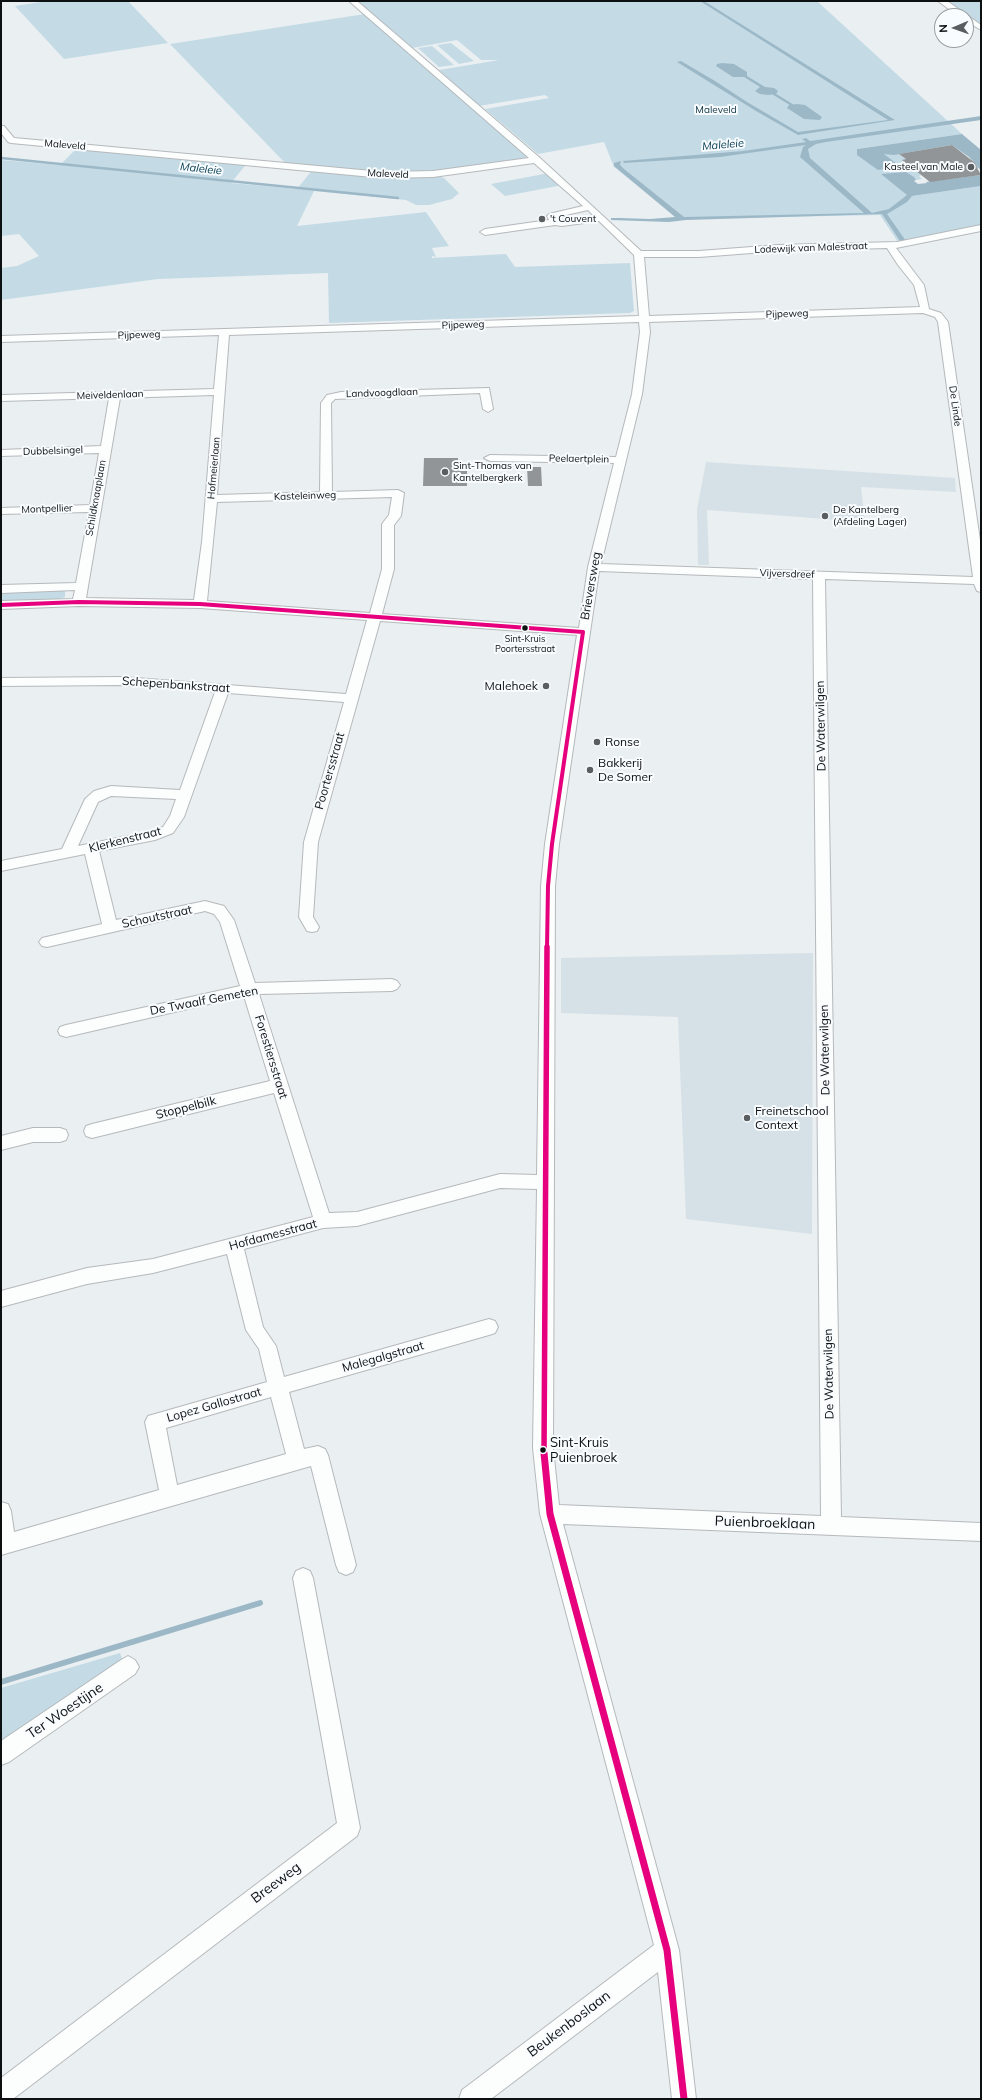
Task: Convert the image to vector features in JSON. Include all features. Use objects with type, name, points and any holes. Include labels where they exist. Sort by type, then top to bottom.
[{"type":"street","points":[[353,1],[537,160],[590,207],[639,254]]},
{"type":"street","points":[[942,1],[952,8]]},
{"type":"street","name":"Maleveld","points":[[1,128],[11,140],[383,175],[406,176],[433,174],[537,160]]},
{"type":"street","points":[[556,222],[553,215],[590,207]]},
{"type":"street","points":[[485,232],[556,222],[566,223],[601,218]]},
{"type":"street","name":"Lodewijk van Malestraat","points":[[639,254],[699,254],[778,248],[890,245],[981,228]]},
{"type":"street","points":[[890,245],[901,263],[919,285],[925,304],[924,310]]},
{"type":"street","name":"Brieversweg","points":[[639,254],[645,332],[637,394],[619,460],[594,567],[552,844],[548,886],[543,1441],[550,1514],[667,1950],[684,2099]]},
{"type":"street","name":"Pijpeweg","points":[[1,339],[924,310]]},
{"type":"street","name":"De Linde","points":[[924,310],[938,315],[943,322],[981,583]]},
{"type":"street","name":"Hofmeierlaan","points":[[200,604],[203,592],[224,332]]},
{"type":"street","name":"Landvoogdlaan","points":[[326,495],[326,403],[330,397],[485,385],[488,409]]},
{"type":"street","name":"Meiveldenlaan","points":[[1,398],[220,392]]},
{"type":"street","name":"Schildknaaplaan","points":[[79,602],[94,508],[115,395]]},
{"type":"street","name":"Dubbelsingel","points":[[1,453],[105,449]]},
{"type":"street","name":"Peelaertplein","points":[[490,458],[619,460]]},
{"type":"street","name":"Kasteleinweg","points":[[211,499],[398,493]]},
{"type":"street","name":"Poortersstraat","points":[[312,927],[306,917],[311,842],[388,569],[388,524],[396,516],[398,493]]},
{"type":"street","name":"Montpellier","points":[[1,511],[94,508]]},
{"type":"street","name":"Vijversdreef","points":[[594,567],[819,575],[981,583]]},
{"type":"street","name":"De Waterwilgen","points":[[819,575],[831,1526]]},
{"type":"street","points":[[1,589],[82,586]]},
{"type":"street","points":[[1,605],[79,602],[200,604],[583,632]]},
{"type":"street","name":"Schepenbankstraat","points":[[1,682],[122,681],[351,698]]},
{"type":"street","name":"Klerkenstraat","points":[[1,866],[68,852],[91,849],[155,835],[168,830],[177,817],[223,688]]},
{"type":"street","name":"Klerkenstraat","points":[[68,852],[92,799],[100,794],[111,791],[184,795]]},
{"type":"street","name":"Schoutstraat","points":[[91,849],[110,927]]},
{"type":"street","name":"Schoutstraat","points":[[47,942],[205,906]]},
{"type":"street","name":"Forestiersstraat","points":[[205,906],[219,910],[227,920],[323,1221]]},
{"type":"street","name":"De Twaalf Gemeten","points":[[66,1031],[250,989],[392,985]]},
{"type":"street","name":"Stoppelbilk","points":[[92,1131],[280,1085]]},
{"type":"street","points":[[1,1143],[33,1136],[60,1135]]},
{"type":"street","name":"Hofdamesstraat","points":[[1,1299],[86,1276],[153,1266],[234,1246],[323,1221],[356,1219],[500,1181],[545,1182]]},
{"type":"street","name":"Lopez Gallostraat","points":[[234,1246],[255,1330],[267,1346],[298,1460]]},
{"type":"street","name":"Malegalgstraat","points":[[278,1387],[489,1327]]},
{"type":"street","name":"Lopez Gallostraat","points":[[170,1496],[155,1422],[278,1387]]},
{"type":"street","points":[[1,1511],[3,1545],[170,1496],[318,1455],[346,1565]]},
{"type":"street","name":"Puienbroeklaan","points":[[550,1514],[981,1532]]},
{"type":"street","name":"Breeweg","points":[[1,2093],[349,1828],[303,1578]]},
{"type":"street","name":"Ter Woestijne","points":[[1,1754],[128,1667]]},
{"type":"street","name":"Beukenboslaan","points":[[471,2099],[667,1950]]},
{"type":"shaded area","points":[[700,1],[704,1],[895,120],[798,135],[756,111],[677,62],[681,61],[798,132],[888,120]]},
{"type":"shaded area","points":[[717,64],[734,64],[747,72],[747,76],[765,87],[774,88],[778,91],[776,94],[760,94],[755,91],[760,87],[744,77],[733,77],[716,66]]},
{"type":"shaded area","points":[[789,105],[805,105],[822,117],[820,120],[804,119],[787,108]]},
{"type":"shaded area","points":[[981,116],[981,120],[826,142],[816,144],[808,149],[810,158],[872,213],[889,209],[907,195],[881,174],[906,172],[914,177],[916,180],[914,181],[918,184],[981,175],[981,186],[912,196],[907,202],[887,214],[906,241],[900,241],[882,214],[686,220],[669,222],[611,220],[611,218],[650,219],[675,217],[614,166],[614,163],[621,161],[620,165],[624,169],[684,217],[864,213],[800,157],[803,147],[806,145],[720,157],[624,163],[623,161],[743,151],[806,142],[802,139],[806,138],[810,141]]},
{"type":"shaded area","points":[[962,134],[981,150],[981,170],[971,163],[974,162],[969,157],[952,145],[894,155],[884,154],[901,167],[878,170],[857,155],[857,149]]},
{"type":"shaded area","name":"De Kantelberg (Afdeling Lager)","points":[[706,462],[955,478],[956,492],[861,487],[865,522],[707,510],[709,565],[698,565],[697,509]]},
{"type":"shaded area","name":"Freinetschool Context","points":[[813,953],[812,1234],[686,1219],[678,1017],[561,1013],[561,958]]},
{"type":"green space","points":[[47,1],[128,1],[168,43],[64,59],[15,6]]},
{"type":"green space","name":"Maleveld","points":[[357,1],[817,1],[962,134],[857,149],[901,167],[883,154],[899,154],[906,159],[903,160],[921,175],[919,176],[922,179],[916,180],[906,172],[912,196],[981,186],[981,225],[898,242],[880,215],[679,219],[614,167],[604,142],[538,154],[485,109],[549,98],[545,95],[479,106],[439,70],[499,60],[481,60],[457,40],[412,48]]},
{"type":"green space","points":[[937,1],[981,1],[981,31],[974,26],[974,8],[947,8]]},
{"type":"green space","points":[[365,14],[527,155],[523,161],[434,175],[444,178],[459,193],[452,199],[429,205],[416,205],[406,200],[314,191],[297,226],[426,212],[449,246],[432,248],[436,257],[432,256],[432,258],[506,254],[515,267],[630,263],[634,311],[630,313],[329,323],[328,273],[158,279],[1,300],[1,268],[17,266],[39,256],[19,234],[1,236],[1,160],[60,165],[79,146],[248,162],[231,183],[297,189],[313,169],[288,166],[170,44]]},
{"type":"green space","points":[[451,43],[474,61],[459,64],[437,45]]},
{"type":"green space","points":[[432,46],[454,65],[439,67],[418,48]]},
{"type":"green space","points":[[549,173],[563,185],[505,196],[491,184]]},
{"type":"green space","points":[[62,589],[65,591],[65,597],[56,600],[1,602],[1,591]]},
{"type":"green space","points":[[120,1653],[123,1662],[1,1744],[1,1688]]},
{"type":"building","points":[[952,145],[974,162],[981,175],[930,182],[902,160],[906,159],[899,154]]},
{"type":"building","name":"Sint-Thomas van Kantelbergkerk","points":[[424,458],[458,458],[458,465],[467,468],[467,486],[423,486]]},
{"type":"building","points":[[527,467],[541,467],[542,486],[528,486]]},
{"type":"waterway","points":[[774,94],[792,105]]},
{"type":"waterway","name":"Maleleie","points":[[1,158],[398,198]]},
{"type":"waterway","points":[[1,1682],[260,1603]]},
{"type":"transit line","points":[[1,605],[79,602],[200,604],[583,632]]},
{"type":"transit line","points":[[583,632],[552,844],[548,886],[543,1448],[550,1514],[667,1950],[684,2099]]},
{"type":"place","name":"Kasteel van Male","points":[[971,167]]},
{"type":"place","name":"'t Couvent","points":[[542,219]]},
{"type":"place","name":"Sint-Thomas van Kantelbergkerk","points":[[445,472]]},
{"type":"place","name":"De Kantelberg (Afdeling Lager)","points":[[825,516]]},
{"type":"place","name":"Sint-Kruis Poortersstraat","points":[[525,628]]},
{"type":"place","name":"Malehoek","points":[[546,686]]},
{"type":"place","name":"Ronse","points":[[597,742]]},
{"type":"place","name":"Bakkerij De Somer","points":[[590,770]]},
{"type":"place","name":"Freinetschool Context","points":[[747,1118]]},
{"type":"place","name":"Sint-Kruis Puienbroek","points":[[543,1450]]}]
